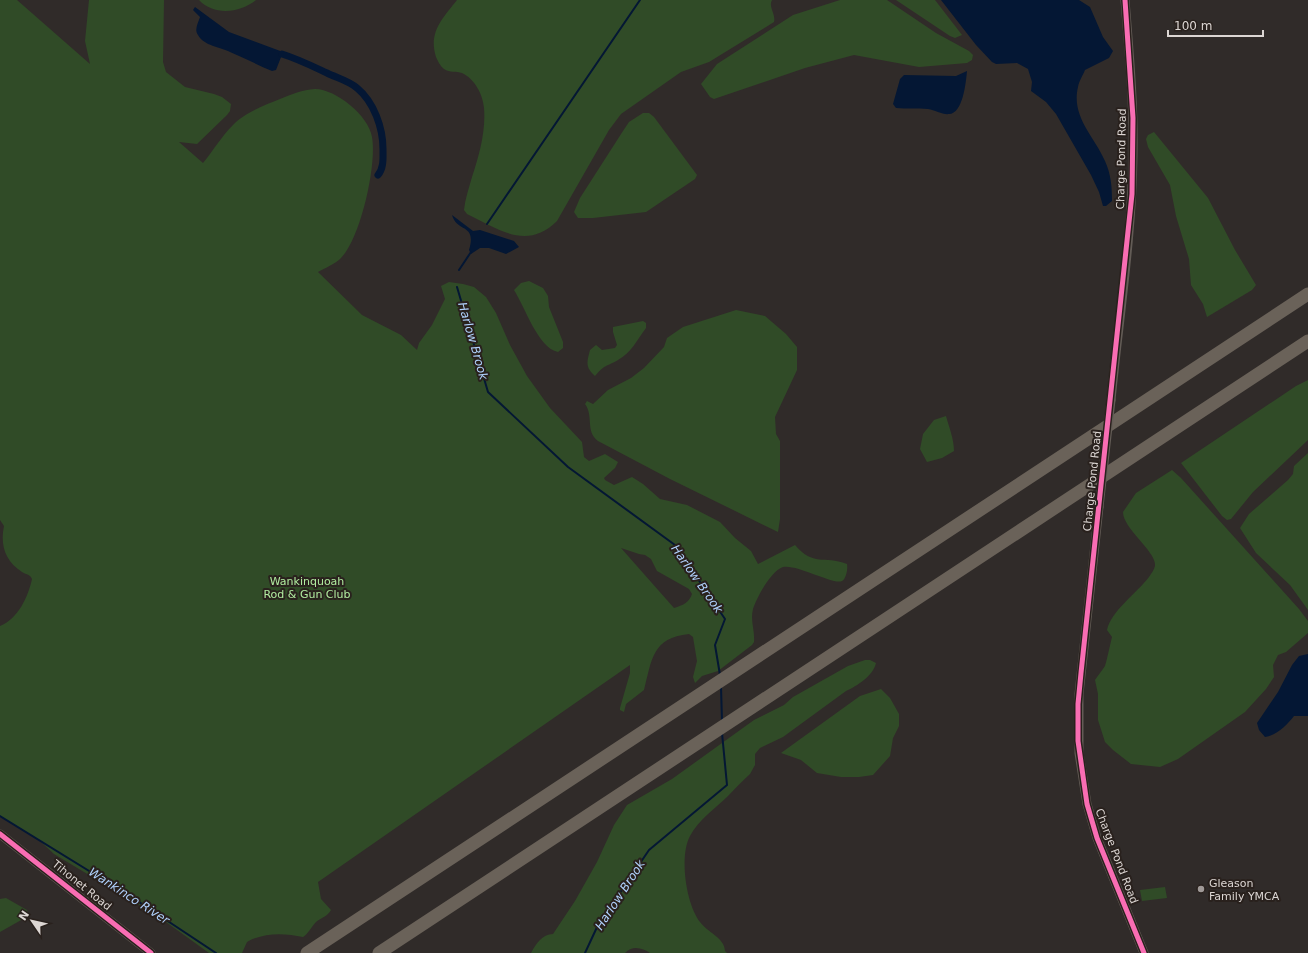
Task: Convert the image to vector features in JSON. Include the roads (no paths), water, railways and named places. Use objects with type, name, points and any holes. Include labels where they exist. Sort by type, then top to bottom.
[{"type":"highway","points":[[307,953],[1308,294]]},
{"type":"highway","points":[[378,953],[1308,341]]},
{"type":"street","name":"Charge Pond Road","points":[[1125,0],[1132,104],[1133,168],[1129,234],[1079,694],[1078,727],[1080,761],[1085,797],[1092,824],[1144,953]]},
{"type":"street","name":"Tihonet Road","points":[[0,834],[150,953]]},
{"type":"water","points":[[941,0],[1079,0],[1090,7],[1103,37],[1113,51],[1109,58],[1085,70],[1080,80],[1077,98],[1081,117],[1109,171],[1112,201],[1106,206],[1103,206],[1099,192],[1091,175],[1056,114],[1046,102],[1031,91],[1032,82],[1028,69],[1017,63],[996,64],[992,62],[976,45]]},
{"type":"water","points":[[195,7],[229,32],[283,52],[276,70],[272,71],[204,42],[196,31],[200,17],[193,10]]},
{"type":"water","points":[[967,71],[963,97],[958,109],[954,113],[947,114],[928,109],[896,108],[893,104],[900,79],[904,75],[956,76]]},
{"type":"water","points":[[452,215],[473,231],[480,230],[514,241],[519,247],[506,254],[489,248],[480,248],[471,254],[469,250],[471,241],[470,236],[465,229],[454,221]]},
{"type":"water","points":[[1308,654],[1308,716],[1294,716],[1281,729],[1274,734],[1265,737],[1259,730],[1257,723],[1278,692],[1292,665],[1299,656]]},
{"type":"waterway","name":"Harlow Brook","points":[[487,224],[640,0]]},
{"type":"waterway","points":[[282,54],[347,81],[368,100],[373,108],[379,124],[383,141],[383,163],[378,175]]},
{"type":"waterway","name":"Harlow Brook","points":[[459,270],[471,252]]},
{"type":"waterway","name":"Harlow Brook","points":[[457,287],[488,392],[568,467],[675,545],[725,619],[715,645],[720,675]]},
{"type":"waterway","name":"Harlow Brook","points":[[721,687],[722,721]]},
{"type":"waterway","name":"Harlow Brook","points":[[585,953],[598,925],[649,850],[727,785],[722,733]]},
{"type":"waterway","name":"Wankinco River","points":[[0,816],[133,898],[216,953]]},
{"type":"place","name":"Gleason Family YMCA","points":[[1201,889]]},
{"type":"park label","name":"Wankinquoah Rod & Gun Club","points":[[307,587]]}]
